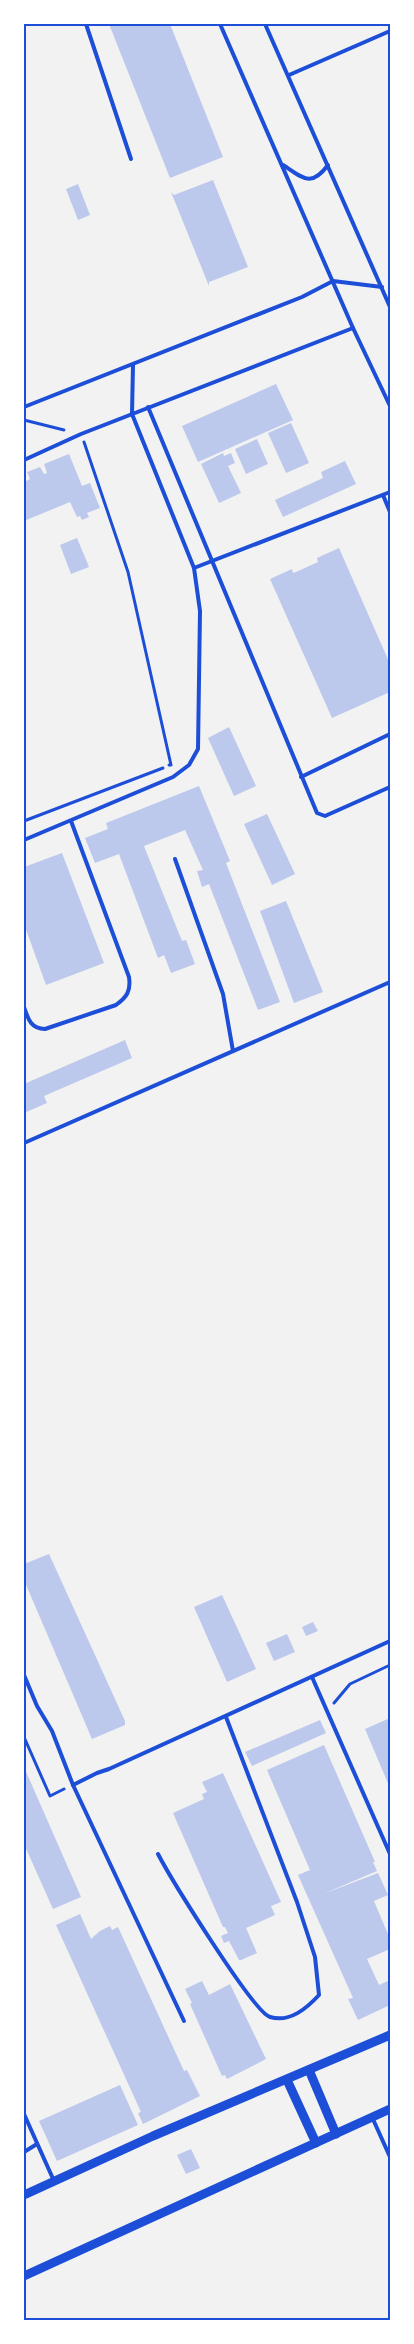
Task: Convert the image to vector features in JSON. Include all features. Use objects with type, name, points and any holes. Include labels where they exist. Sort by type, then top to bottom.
[{"type":"street","points":[[24,2195],[153,2136],[390,2035]]},
{"type":"street","points":[[309,2070],[336,2134]]},
{"type":"street","points":[[287,2080],[316,2143]]},
{"type":"street","points":[[24,2276],[390,2109]]},
{"type":"lane","points":[[86,24],[131,159]]},
{"type":"lane","points":[[220,24],[353,328],[390,406]]},
{"type":"lane","points":[[266,24],[390,307]]},
{"type":"lane","points":[[289,75],[390,31]]},
{"type":"lane","points":[[283,165],[302,178],[312,180],[320,176],[328,165]]},
{"type":"lane","points":[[24,408],[302,297],[333,281],[382,287]]},
{"type":"lane","points":[[24,460],[81,434],[148,407],[353,328]]},
{"type":"lane","points":[[24,840],[173,777],[189,765],[198,749],[200,611],[194,568],[132,414],[133,365]]},
{"type":"lane","points":[[148,407],[317,813],[325,816],[390,787]]},
{"type":"lane","points":[[194,568],[390,492]]},
{"type":"lane","points":[[383,495],[390,512]]},
{"type":"lane","points":[[301,777],[390,734]]},
{"type":"lane","points":[[24,1007],[33,1026],[38,1029],[45,1029],[116,1005],[126,998],[130,989],[129,977],[71,821]]},
{"type":"lane","points":[[175,859],[223,994],[233,1051]]},
{"type":"lane","points":[[24,1143],[390,982]]},
{"type":"lane","points":[[73,1785],[97,1772],[109,1769],[226,1717],[390,1641]]},
{"type":"lane","points":[[24,1675],[37,1706],[52,1731],[73,1785],[184,2021]]},
{"type":"lane","points":[[312,1678],[390,1854]]},
{"type":"lane","points":[[158,1854],[174,1885],[199,1920],[220,1956],[267,2017],[280,2020],[291,2017],[311,2003],[319,1994],[319,1980],[315,1957],[297,1902],[226,1717]]},
{"type":"lane","points":[[24,2114],[54,2181]]},
{"type":"lane","points":[[372,2117],[390,2158]]},
{"type":"lane","points":[[24,2152],[37,2144]]},
{"type":"path","points":[[24,420],[81,434],[128,572],[171,765],[24,821]]},
{"type":"path","points":[[327,1711],[350,1684],[390,1664]]},
{"type":"path","points":[[24,1737],[50,1796],[73,1785]]},
{"type":"building","points":[[109,24],[170,24],[223,157],[170,178]]},
{"type":"building","points":[[213,180],[248,267],[209,282],[209,286],[171,192],[174,195]]},
{"type":"building","points":[[78,184],[90,215],[78,220],[66,189]]},
{"type":"building","points":[[276,384],[293,420],[198,462],[182,426]]},
{"type":"building","points":[[291,423],[309,463],[286,473],[268,433]]},
{"type":"building","points":[[257,439],[268,464],[246,474],[235,449]]},
{"type":"building","points":[[223,453],[224,456],[231,453],[235,463],[228,466],[241,493],[219,503],[201,464]]},
{"type":"building","points":[[69,454],[82,486],[90,483],[100,508],[87,513],[89,517],[82,520],[80,516],[77,517],[70,502],[24,521],[24,482],[30,479],[27,472],[40,467],[44,474],[47,473],[44,464]]},
{"type":"building","points":[[345,461],[356,484],[283,517],[275,500],[323,478],[321,472]]},
{"type":"building","points":[[77,538],[89,567],[71,574],[60,545]]},
{"type":"building","points":[[339,548],[390,664],[390,692],[332,718],[270,579],[292,569],[293,573],[296,572],[318,562],[317,558]]},
{"type":"building","points":[[229,727],[256,786],[234,796],[208,738]]},
{"type":"building","points":[[199,786],[230,861],[226,863],[280,1002],[258,1010],[209,884],[202,887],[197,871],[203,870],[185,830],[144,846],[182,941],[186,940],[195,964],[171,973],[164,955],[158,958],[119,854],[95,863],[85,838],[108,829],[106,823]]},
{"type":"building","points":[[267,814],[295,874],[272,885],[244,824]]},
{"type":"building","points":[[62,853],[104,963],[46,985],[24,924],[24,867]]},
{"type":"building","points":[[286,901],[323,992],[294,1003],[260,911]]},
{"type":"building","points":[[125,1040],[132,1058],[44,1096],[47,1103],[24,1113],[24,1084]]},
{"type":"building","points":[[49,1554],[125,1721],[125,1725],[92,1739],[24,1580],[24,1564]]},
{"type":"building","points":[[222,1595],[256,1669],[227,1682],[194,1607]]},
{"type":"building","points":[[313,1622],[318,1631],[306,1636],[302,1627]]},
{"type":"building","points":[[287,1634],[295,1652],[274,1661],[266,1643]]},
{"type":"building","points":[[390,1718],[390,1788],[365,1729]]},
{"type":"building","points":[[320,1720],[326,1733],[252,1766],[245,1752]]},
{"type":"building","points":[[324,1745],[375,1862],[373,1862],[377,1871],[323,1894],[378,1873],[388,1895],[374,1901],[390,1939],[390,1949],[367,1959],[379,1985],[390,1980],[390,2005],[358,2020],[348,1999],[353,1998],[298,1875],[310,1870],[267,1770]]},
{"type":"building","points":[[24,1767],[81,1897],[53,1909],[24,1844]]},
{"type":"building","points":[[223,1773],[281,1902],[271,1906],[275,1915],[246,1928],[257,1953],[241,1960],[239,1960],[229,1941],[224,1943],[221,1936],[228,1933],[225,1927],[223,1927],[173,1813],[204,1799],[202,1794],[207,1792],[202,1782]]},
{"type":"building","points":[[80,1914],[91,1939],[100,1931],[110,1926],[112,1930],[118,1927],[184,2071],[187,2070],[200,2096],[143,2124],[138,2113],[141,2112],[56,1925]]},
{"type":"building","points":[[202,1981],[209,1995],[230,1984],[266,2059],[227,2079],[225,2075],[222,2076],[185,1989]]},
{"type":"building","points":[[120,2085],[138,2125],[57,2161],[39,2121]]},
{"type":"building","points":[[191,2149],[200,2168],[186,2174],[177,2155]]}]
